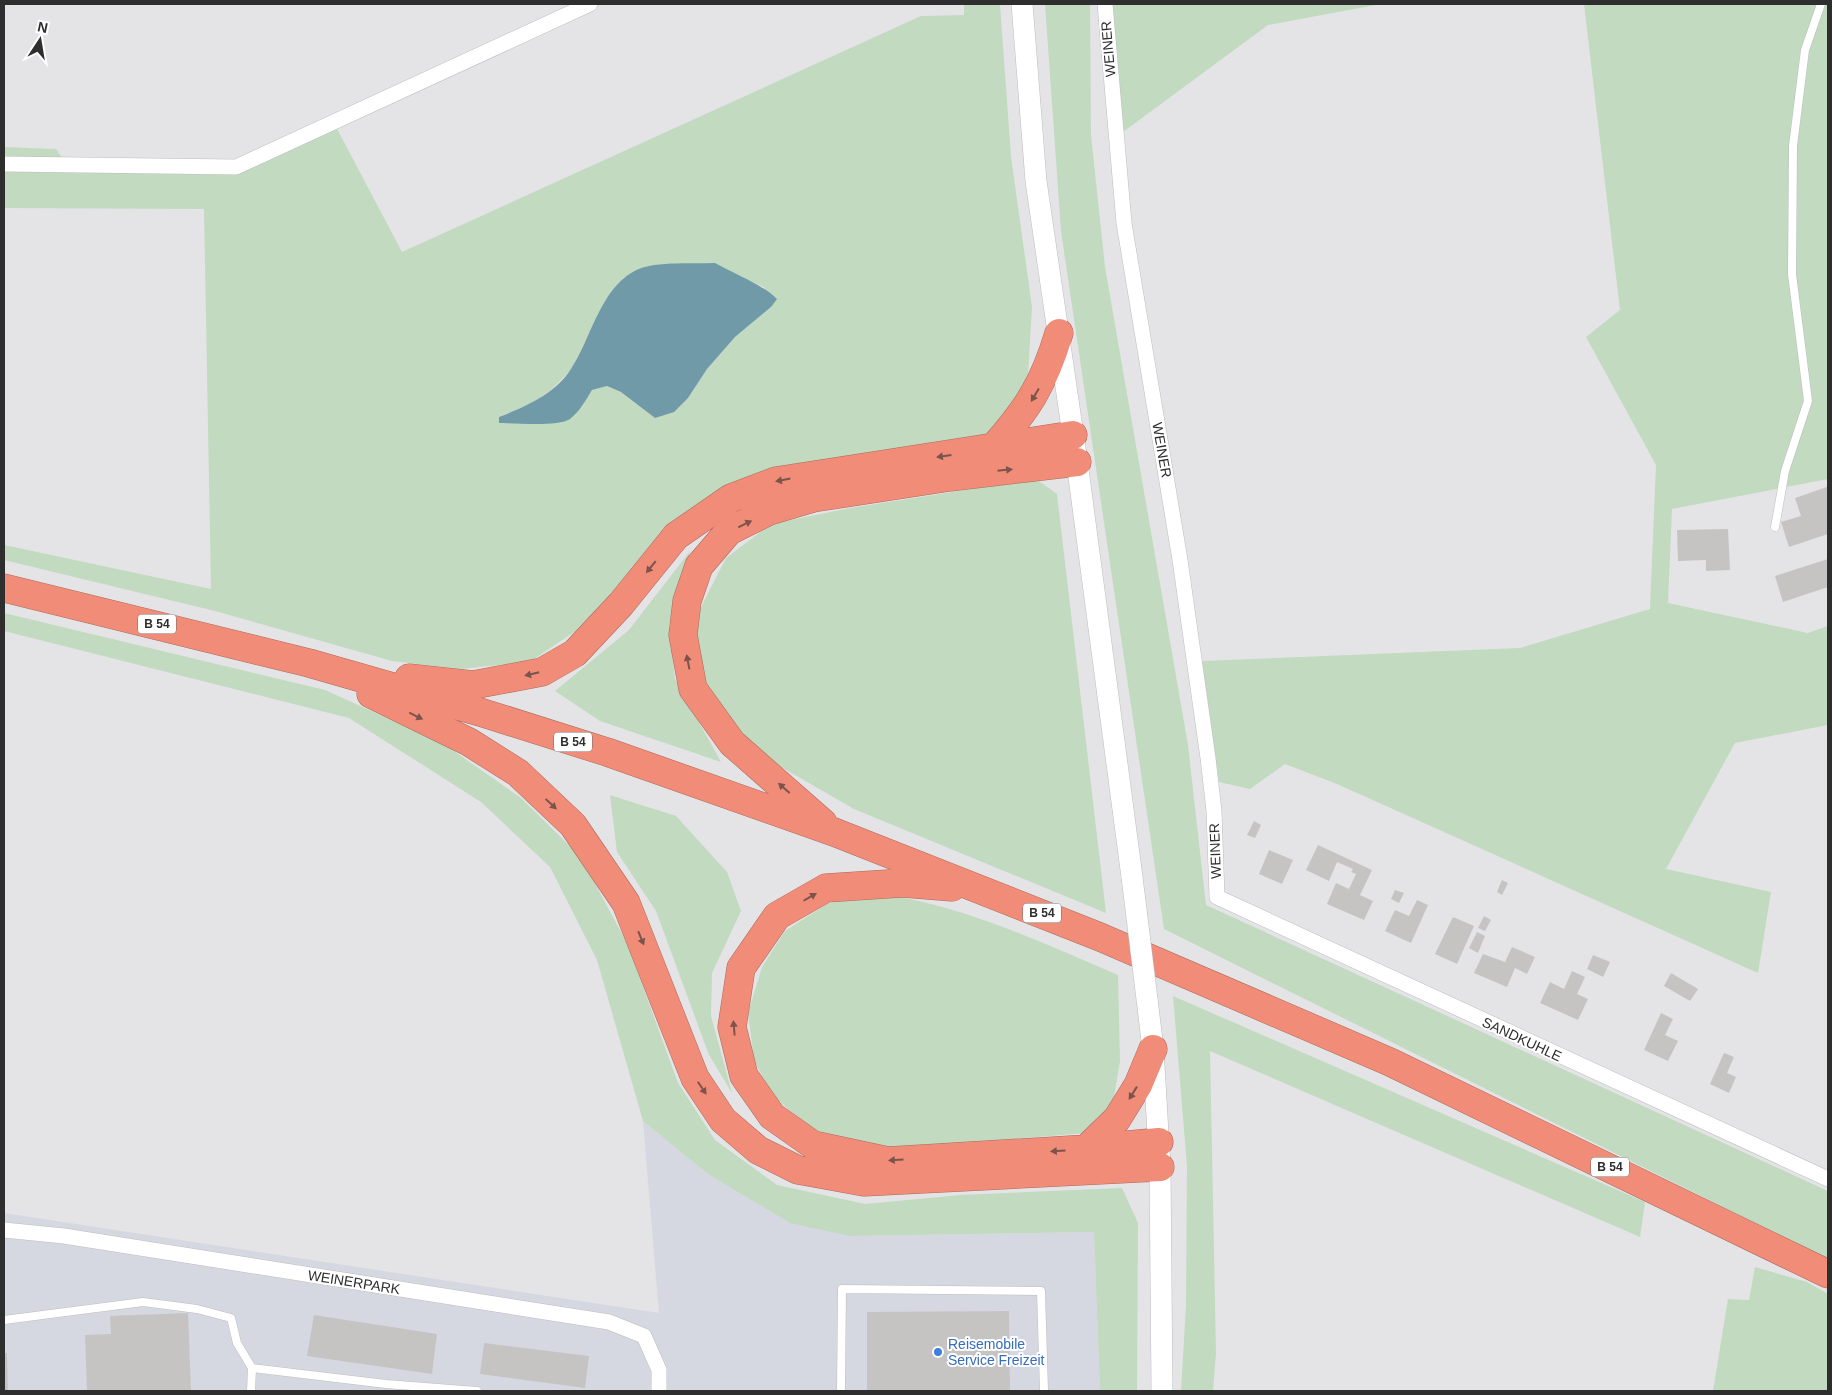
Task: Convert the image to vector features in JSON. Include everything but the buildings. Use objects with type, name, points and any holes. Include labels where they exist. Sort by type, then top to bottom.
[{"type":"highway","points":[[992,449],[1017,422],[1037,392],[1049,367],[1059,333]]},
{"type":"highway","points":[[309,663],[472,685],[542,672],[575,653],[621,604],[676,536],[731,498],[776,481],[1073,435]]},
{"type":"highway","points":[[834,832],[732,743],[693,689],[683,635],[687,601],[699,566],[729,531],[769,511],[813,498],[950,476],[1077,462]]},
{"type":"highway","name":"B 54","points":[[4,588],[309,663],[480,712],[607,752],[834,832],[984,890],[1204,980],[1390,1062],[1828,1274]]},
{"type":"highway","points":[[309,663],[469,742],[518,774],[573,825],[626,903],[695,1078],[723,1120],[758,1150],[798,1170],[864,1182],[1160,1154]]},
{"type":"highway","points":[[984,890],[902,883],[826,888],[777,916],[741,968],[732,1027],[744,1076],[772,1116],[813,1145],[888,1161],[1086,1149],[1160,1154]]},
{"type":"highway","points":[[1086,1149],[1117,1120],[1138,1086],[1152,1049]]},
{"type":"main road","points":[[1022,4],[1036,181],[1077,462],[1147,999],[1160,1154],[1162,1391]]},
{"type":"street","points":[[4,164],[236,167],[590,4]]},
{"type":"street","name":"WEINER","points":[[1105,4],[1124,223],[1180,560],[1208,758],[1214,811],[1217,897]]},
{"type":"street","name":"SANDKUHLE","points":[[1217,897],[1828,1179]]},
{"type":"street","name":"WEINERPARK","points":[[4,1230],[64,1236],[609,1322],[644,1336],[659,1370],[659,1391]]},
{"type":"lane","points":[[1775,527],[1785,471],[1808,401],[1792,274],[1793,146],[1805,50],[1821,4]]},
{"type":"lane","points":[[841,1391],[842,1289],[1041,1291],[1044,1391]]},
{"type":"lane","points":[[4,1320],[142,1302],[196,1309],[231,1318],[237,1342],[252,1368],[252,1391]]},
{"type":"lane","points":[[252,1368],[386,1384],[478,1391]]},
{"type":"shaded area","points":[[643,1121],[708,1174],[850,1236],[1094,1232],[1100,1391],[4,1391],[4,1213],[659,1313]]},
{"type":"green space","points":[[964,4],[1000,4],[1011,157],[1032,307],[1027,392],[1010,422],[981,439],[778,468],[598,616],[531,661],[462,669],[392,661],[215,611],[4,560],[4,545],[211,589],[204,209],[4,208],[4,147],[56,149],[63,159],[230,172],[335,125],[402,252],[921,16],[964,15]],"holes":[[[648,266],[740,277],[764,287],[771,307],[735,337],[707,369],[688,398],[655,418],[621,392],[607,386],[592,390],[582,407],[499,417],[532,404],[553,388],[571,370],[605,301],[623,278]]]},
{"type":"green space","points":[[1045,4],[1090,4],[1091,135],[1105,267],[1188,745],[1206,905],[1828,1191],[1828,1259],[1164,929],[1061,231]]},
{"type":"green space","points":[[1112,4],[1381,4],[1268,25],[1123,132]]},
{"type":"green space","points":[[1584,4],[1828,4],[1828,479],[1672,509],[1668,603],[1808,633],[1828,626],[1828,725],[1735,743],[1666,869],[1771,892],[1758,973],[1337,784],[1285,764],[1250,789],[1219,782],[1202,661],[1520,648],[1650,609],[1656,465],[1586,337],[1620,310]]},
{"type":"green space","points":[[1036,479],[1057,494],[1106,913],[854,809],[769,760],[739,736],[695,676],[698,613],[726,558],[771,524],[850,508]]},
{"type":"green space","points":[[690,551],[669,626],[675,679],[721,762],[600,721],[555,691],[629,630]]},
{"type":"green space","points":[[4,613],[325,690],[444,744],[521,798],[580,856],[627,943],[678,1083],[715,1140],[777,1185],[865,1204],[961,1195],[1122,1188],[1138,1223],[1137,1391],[1100,1391],[1094,1232],[850,1236],[790,1223],[708,1174],[643,1121],[597,960],[550,867],[481,802],[349,718],[4,631]]},
{"type":"green space","points":[[610,795],[676,816],[727,872],[741,911],[712,973],[711,1016],[732,1093],[709,1055],[656,911],[617,852]]},
{"type":"green space","points":[[867,892],[900,897],[964,913],[1026,936],[1118,975],[1120,1061],[1113,1103],[1086,1133],[881,1150],[822,1138],[772,1095],[754,1060],[748,1013],[762,967],[785,931],[827,904]]},
{"type":"green space","points":[[1173,996],[1645,1202],[1640,1237],[1210,1051],[1216,1353],[1213,1391],[1181,1391],[1186,1305],[1187,1166]]},
{"type":"green space","points":[[1755,1267],[1807,1282],[1828,1294],[1828,1391],[1713,1391],[1728,1299],[1749,1300]]},
{"type":"water","points":[[715,263],[755,284],[777,299],[771,307],[735,337],[707,369],[688,398],[674,412],[655,418],[621,392],[607,386],[592,390],[570,419],[547,424],[499,423],[499,417],[539,399],[557,386],[564,378],[579,355],[601,308],[620,281],[633,272],[649,266]]},
{"type":"place","name":"Reisemobile Service Freizeit","points":[[938,1352]]}]
